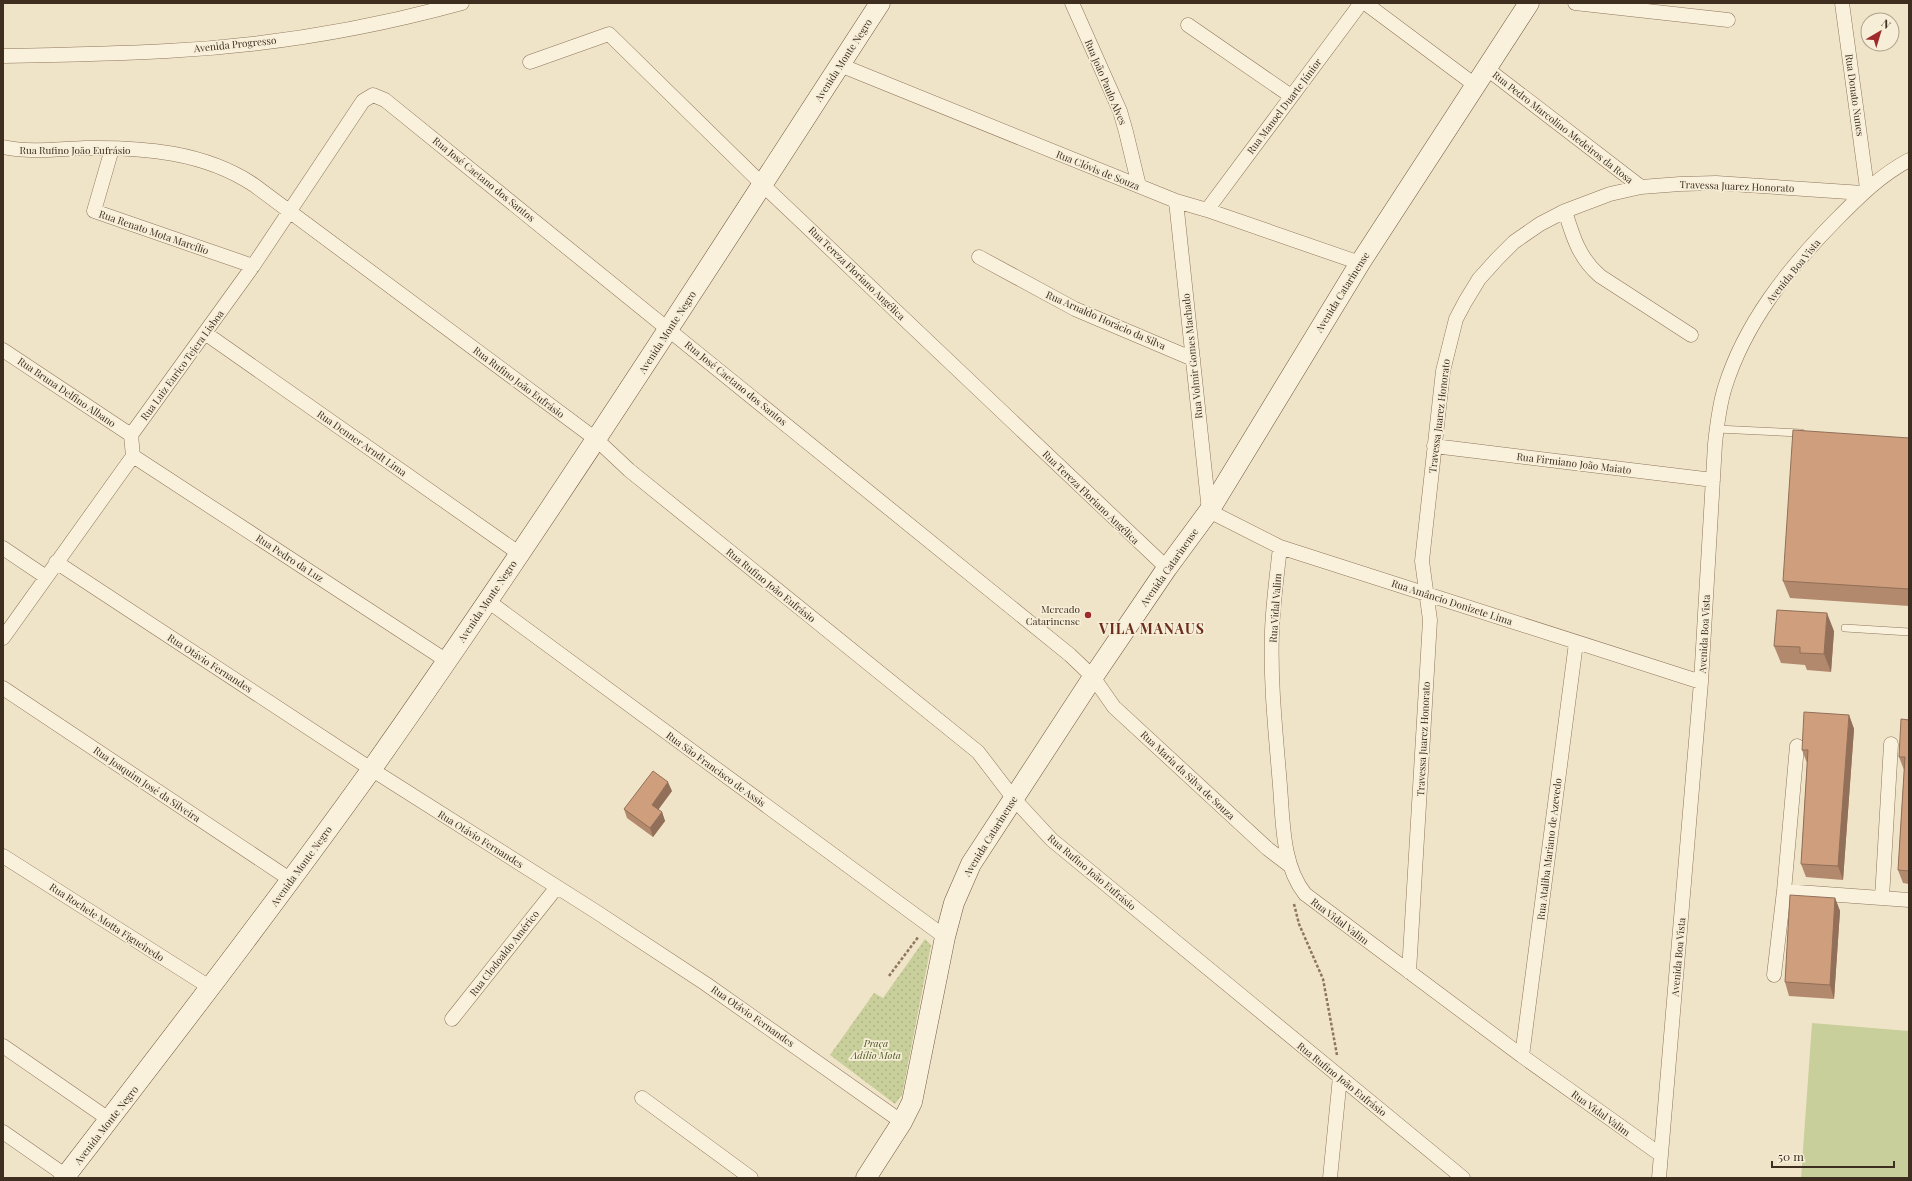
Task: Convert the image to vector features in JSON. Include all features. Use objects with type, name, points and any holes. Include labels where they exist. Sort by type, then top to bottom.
[{"type":"street","name":"Avenida Progresso","points":[[3,56],[145,52],[217,47],[322,33],[462,3]]},
{"type":"street","name":"Avenida Monte Negro","points":[[67,1177],[291,880],[447,661],[597,440],[764,185],[880,3]]},
{"type":"street","name":"Rua João Paulo Alves","points":[[1072,3],[1120,111],[1139,186]]},
{"type":"street","name":"Rua Manoel Duarte Júnior","points":[[1207,210],[1361,3]]},
{"type":"street","points":[[1365,3],[1475,85]]},
{"type":"street","name":"Avenida Catarinense","points":[[866,1178],[902,1122],[912,1102],[945,937],[961,884],[986,840],[1093,677],[1167,568],[1209,511],[1360,263],[1529,3]]},
{"type":"street","points":[[1575,3],[1728,20]]},
{"type":"street","name":"Rua Donato Nunes","points":[[1842,3],[1865,190]]},
{"type":"street","points":[[1188,25],[1292,96]]},
{"type":"street","name":"Rua Tereza Floriano Angélica","points":[[530,62],[610,34],[764,185],[1167,568]]},
{"type":"street","name":"Rua Clóvis de Souza","points":[[840,64],[1176,201],[1207,210],[1360,263]]},
{"type":"street","name":"Rua Pedro Marcolino Medeiros da Rosa","points":[[1486,68],[1641,187]]},
{"type":"street","name":"Rua Luiz Eurico Tejera Lisboa","points":[[131,435],[253,266],[363,101],[373,95]]},
{"type":"street","name":"Rua José Caetano dos Santos","points":[[373,95],[385,100],[669,329],[1070,655],[1093,677]]},
{"type":"street","name":"Rua Rufino João Eufrásio","points":[[3,147],[42,151],[112,149],[162,153],[188,157],[224,168],[249,181],[597,440],[629,470],[978,752],[1014,798],[1052,840],[1463,1178]]},
{"type":"street","name":"Rua Renato Mota Marcílio","points":[[112,149],[94,211],[253,266]]},
{"type":"street","name":"Avenida Boa Vista","points":[[1659,1178],[1701,682],[1713,480],[1719,413],[1727,381],[1748,334],[1763,307],[1793,267],[1865,190],[1883,175],[1909,160]]},
{"type":"street","name":"Travessa Juarez Honorato","points":[[1409,972],[1430,620],[1422,561],[1444,364],[1456,319],[1465,302],[1479,279],[1514,242],[1540,224],[1565,211],[1610,194],[1641,187],[1716,183],[1865,190]]},
{"type":"street","name":"Rua Volmir Gomes Machado","points":[[1176,201],[1209,511]]},
{"type":"street","points":[[1565,211],[1580,253],[1588,266],[1600,276],[1691,335]]},
{"type":"street","name":"Rua Arnaldo Horácio da Silva","points":[[979,258],[1075,309],[1193,359]]},
{"type":"street","name":"Rua Denner Arndt Lima","points":[[205,333],[520,554]]},
{"type":"street","name":"Rua Bruna Delfino Albano","points":[[3,350],[131,435]]},
{"type":"street","points":[[3,638],[133,456],[131,435]]},
{"type":"street","name":"Rua Firmiano João Maiato","points":[[1434,446],[1713,480]]},
{"type":"street","name":"Rua Pedro da Luz","points":[[133,456],[447,661]]},
{"type":"street","name":"Rua Amâncio Donizete Lima","points":[[1209,511],[1280,547],[1701,682]]},
{"type":"street","name":"Rua Vidal Valim","points":[[1280,547],[1273,618],[1272,674],[1283,820],[1289,865],[1298,885],[1305,894],[1409,972],[1522,1056],[1661,1156]]},
{"type":"street","points":[[3,548],[46,577]]},
{"type":"street","name":"Rua Otávio Fernandes","points":[[56,562],[371,769],[706,984],[902,1122]]},
{"type":"street","name":"Rua São Francisco de Assis","points":[[488,601],[945,937]]},
{"type":"street","name":"Rua Ataliba Mariano de Azevedo","points":[[1522,1056],[1576,643]]},
{"type":"street","name":"Rua Maria da Silva de Souza","points":[[1093,677],[1114,707],[1268,849],[1289,865]]},
{"type":"street","name":"Rua Joaquim José da Silveira","points":[[3,688],[291,880]]},
{"type":"street","points":[[1882,898],[1891,744]]},
{"type":"street","points":[[1774,975],[1784,891],[1797,746]]},
{"type":"street","name":"Rua Rochele Motta Figueiredo","points":[[3,856],[211,988]]},
{"type":"street","name":"Rua Clodoaldo Américo","points":[[452,1019],[556,887]]},
{"type":"street","points":[[1784,891],[1909,900]]},
{"type":"street","points":[[3,1046],[110,1120]]},
{"type":"street","points":[[1330,1178],[1340,1077]]},
{"type":"street","points":[[642,1098],[751,1178]]},
{"type":"street","points":[[3,1132],[67,1177]]},
{"type":"lane","points":[[1717,429],[1809,433]]},
{"type":"lane","points":[[1845,628],[1909,632]]},
{"type":"path","points":[[1298,885],[1294,904],[1302,930],[1323,979],[1332,1023],[1340,1077]]},
{"type":"path","points":[[889,976],[927,924]]},
{"type":"green space","name":"Praça Adílio Mota","points":[[925,939],[931,945],[902,1095],[895,1104],[830,1055],[874,993],[883,998]]},
{"type":"green space","points":[[1812,1023],[1909,1031],[1909,1178],[1801,1178]]},
{"type":"building","points":[[1793,430],[1909,438],[1909,589],[1783,581]]},
{"type":"building","points":[[1777,610],[1827,613],[1824,654],[1800,653],[1800,647],[1774,646]]},
{"type":"building","points":[[1804,712],[1849,715],[1838,866],[1801,864],[1808,750],[1802,750]]},
{"type":"building","points":[[1901,719],[1909,720],[1909,871],[1898,870],[1905,757],[1899,757]]},
{"type":"building","points":[[653,771],[668,782],[652,805],[662,812],[650,828],[624,809]]},
{"type":"building","points":[[1790,895],[1835,898],[1830,985],[1785,982]]},
{"type":"place","name":"Mercado Catarinense","points":[[1088,615]]},
{"type":"district","name":"VILA MANAUS","points":[[1152,628]]}]
